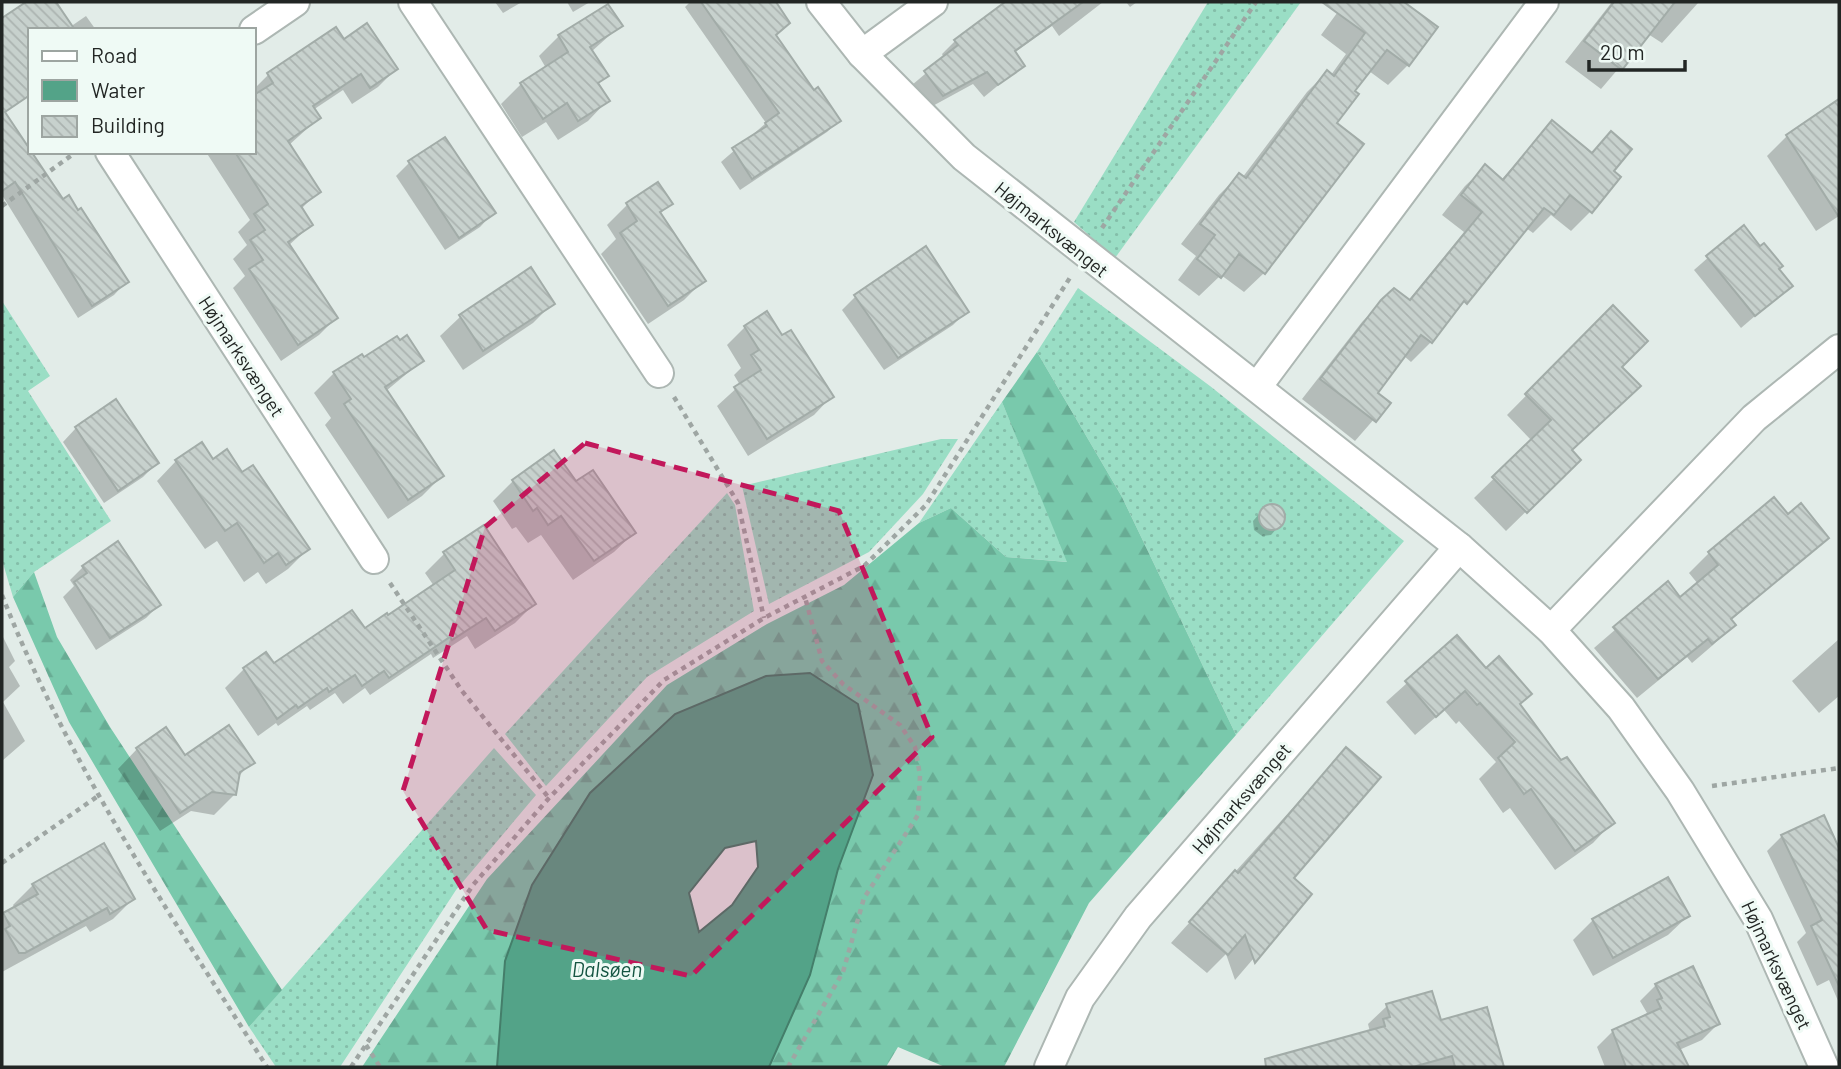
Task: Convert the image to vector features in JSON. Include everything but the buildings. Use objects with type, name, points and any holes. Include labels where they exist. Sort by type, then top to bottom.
[{"type":"street","points":[[256,29],[295,2]]},
{"type":"street","points":[[413,2],[659,373]]},
{"type":"street","name":"Højmarksvænget","points":[[821,2],[862,54],[964,158],[1084,255],[1257,387],[1459,547],[1551,630],[1621,708],[1680,791],[1758,919],[1824,1067]]},
{"type":"street","points":[[862,54],[933,2]]},
{"type":"street","points":[[1257,387],[1544,2]]},
{"type":"street","name":"Højmarksvænget","points":[[111,154],[374,559]]},
{"type":"street","points":[[1551,630],[1754,418],[1839,349]]},
{"type":"street","name":"Højmarksvænget","points":[[1049,1067],[1080,998],[1138,917],[1459,547]]},
{"type":"path","points":[[351,1067],[472,885],[549,797],[664,680],[764,618],[864,566],[926,505],[1084,255],[1256,2]]},
{"type":"path","points":[[2,206],[73,154]]},
{"type":"path","points":[[659,373],[738,503],[764,618]]},
{"type":"path","points":[[374,559],[462,691],[549,797]]},
{"type":"path","points":[[2,595],[27,660],[98,796],[267,1067]]},
{"type":"path","points":[[788,1067],[843,972],[864,898],[918,815],[920,775],[915,747],[900,725],[843,684],[822,661],[805,597]]},
{"type":"path","points":[[1680,791],[1839,768]]},
{"type":"path","points":[[2,863],[98,796]]},
{"type":"path","points":[[366,1045],[380,1067]]},
{"type":"highlighted area","points":[[585,443],[839,511],[932,737],[691,976],[487,930],[403,791],[485,527]]},
{"type":"shaded area","points":[[1208,2],[1301,2],[1115,258],[1074,222]]},
{"type":"shaded area","points":[[1078,288],[1210,386],[1404,541],[1236,735],[1122,497],[1037,352]]},
{"type":"shaded area","points":[[2,301],[50,376],[28,391],[111,521],[34,572],[13,597],[2,560]]},
{"type":"shaded area","points":[[1002,402],[1068,562],[1006,557],[951,508],[919,523]]},
{"type":"shaded area","points":[[941,439],[958,439],[923,494],[869,552],[769,604],[742,486]]},
{"type":"shaded area","points":[[727,493],[735,505],[754,611],[647,677],[546,786],[505,734]]},
{"type":"shaded area","points":[[494,748],[536,795],[456,890],[340,1067],[276,1067],[249,1027]]},
{"type":"green space","points":[[1037,352],[1122,497],[1236,735],[1089,903],[1004,1067],[945,1067],[898,1047],[886,1067],[769,1067],[810,975],[838,869],[873,775],[858,704],[505,961],[497,1067],[362,1067],[487,879],[667,685],[767,624],[844,585],[919,523],[951,508],[1006,557],[1067,562],[1002,402]]},
{"type":"green space","points":[[34,572],[57,637],[110,727],[282,990],[249,1027],[69,722],[13,597]]},
{"type":"water","name":"Dalsøen","points":[[810,673],[858,704],[873,775],[838,869],[810,975],[769,1067],[497,1067],[505,961],[532,885],[590,793],[675,714],[766,676]],"holes":[[[756,841],[758,867],[732,905],[699,932],[689,893],[725,848]]]}]
